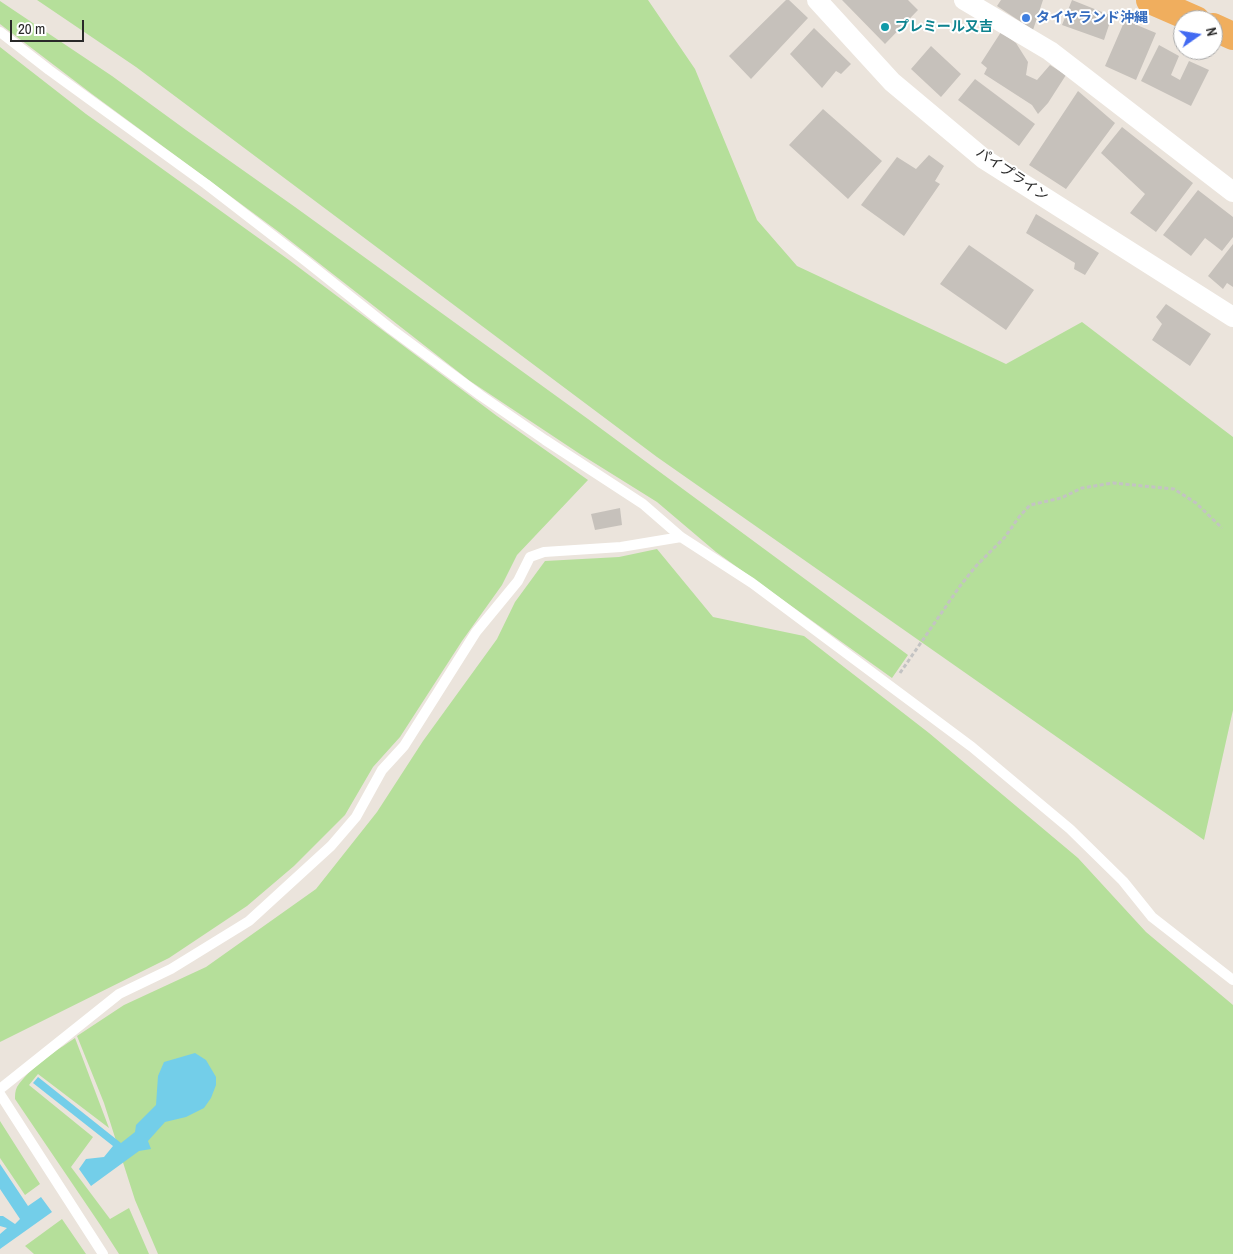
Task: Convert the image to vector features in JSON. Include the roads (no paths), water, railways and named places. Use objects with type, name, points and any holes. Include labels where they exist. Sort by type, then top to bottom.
[{"type":"highway","points":[[1150,0],[1173,10]]},
{"type":"street","name":"パイプライン","points":[[817,0],[892,82],[984,159],[1233,317]]},
{"type":"street","points":[[964,0],[1050,51],[1233,192]]},
{"type":"lane","points":[[0,32],[206,184],[391,329],[465,384],[545,440],[643,504],[681,537],[752,583],[972,747],[1070,829],[1123,881],[1152,917],[1233,980]]},
{"type":"lane","points":[[0,1089],[119,994],[171,969],[249,921],[331,846],[356,817],[382,770],[404,746],[476,632],[518,581],[530,557],[544,552],[621,547],[681,537]]},
{"type":"lane","points":[[0,1094],[103,1254]]},
{"type":"water","points":[[195,1053],[206,1060],[216,1077],[216,1085],[211,1098],[204,1108],[186,1117],[165,1122],[148,1141],[151,1149],[139,1151],[91,1186],[79,1169],[86,1159],[104,1157],[113,1146],[33,1083],[38,1077],[121,1143],[135,1132],[136,1125],[156,1105],[158,1076],[164,1062]]},
{"type":"water","points":[[0,1164],[28,1206],[41,1197],[52,1212],[0,1249],[0,1234],[7,1228],[0,1226],[0,1216],[15,1224],[20,1219],[0,1189]]},
{"type":"place","name":"タイヤランド沖縄","points":[[1026,18]]},
{"type":"place","name":"プレミール又吉","points":[[885,27]]}]
